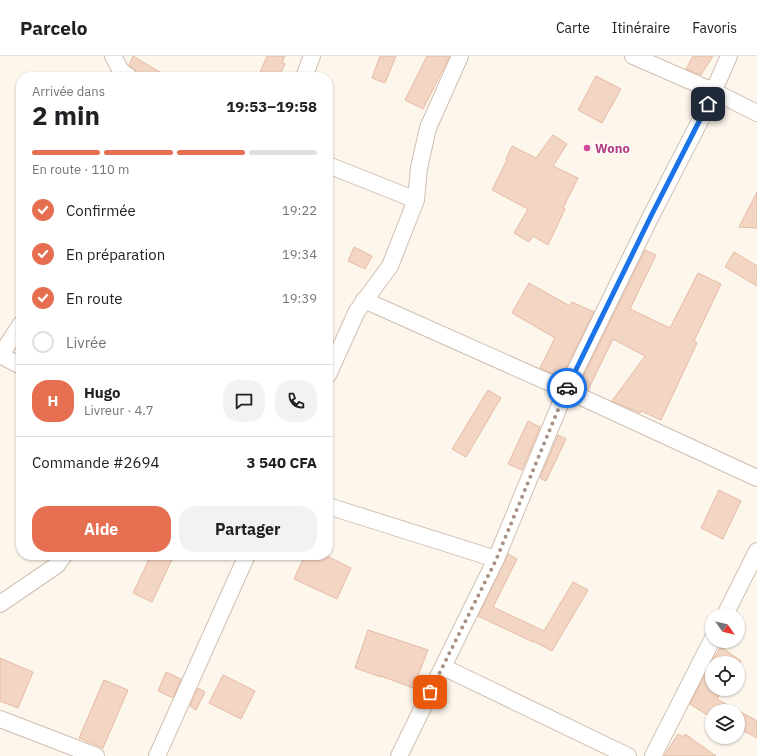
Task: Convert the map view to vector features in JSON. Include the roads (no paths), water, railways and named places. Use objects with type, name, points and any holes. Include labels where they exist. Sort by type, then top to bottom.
[{"type":"street","points":[[113,56],[122,72]]},
{"type":"street","points":[[306,72],[312,56]]},
{"type":"street","points":[[333,364],[357,311],[390,266],[416,200],[419,168],[428,128],[460,56]]},
{"type":"street","points":[[634,56],[713,91],[757,113]]},
{"type":"street","points":[[399,756],[496,560],[566,390],[729,56]]},
{"type":"street","points":[[333,167],[416,200]]},
{"type":"street","points":[[364,300],[566,390],[757,478]]},
{"type":"street","points":[[16,331],[0,355],[16,363]]},
{"type":"street","points":[[333,508],[496,560]]},
{"type":"street","points":[[728,608],[757,551]]},
{"type":"street","points":[[0,604],[57,565],[60,560]]},
{"type":"street","points":[[157,756],[245,560]]},
{"type":"street","points":[[653,756],[708,648]]},
{"type":"street","points":[[443,667],[628,756]]},
{"type":"street","points":[[0,719],[96,756]]},
{"type":"place","name":"Wono","points":[[587,148]]}]
